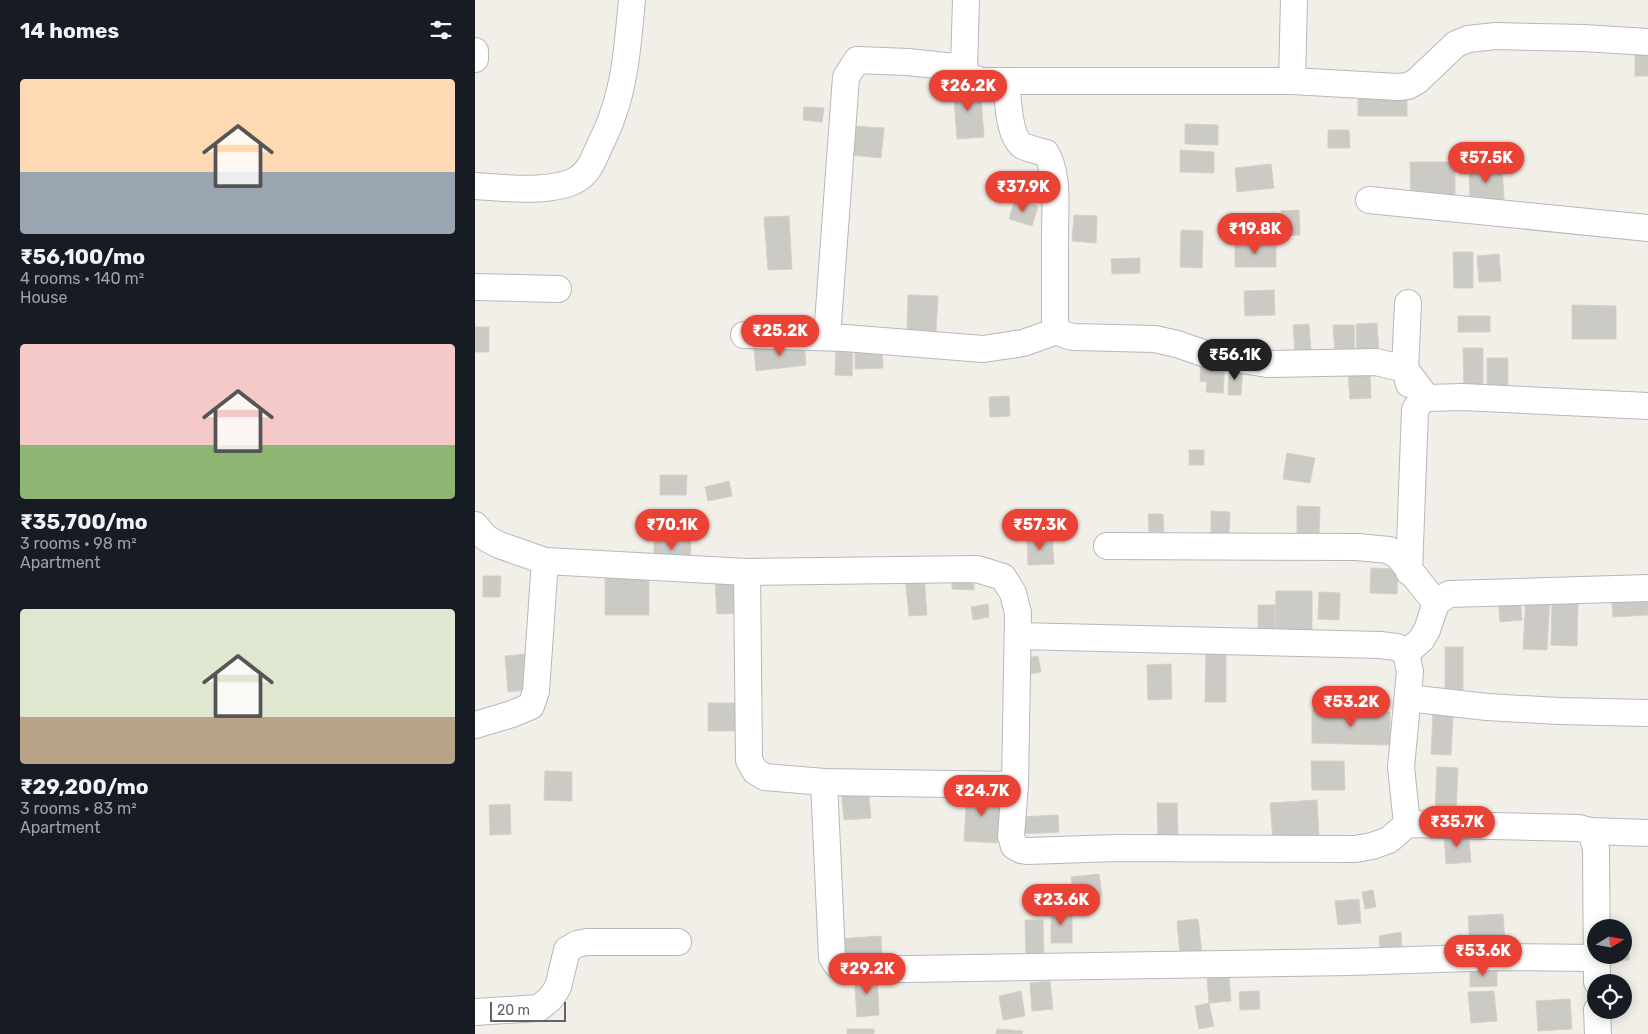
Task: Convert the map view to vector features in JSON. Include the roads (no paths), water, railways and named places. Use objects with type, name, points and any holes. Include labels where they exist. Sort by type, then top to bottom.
[{"type":"street","points":[[475,186],[518,189],[561,185],[574,181],[588,172],[612,117],[619,92],[627,50],[632,0]]},
{"type":"street","points":[[966,0],[964,68],[969,76],[983,81],[1292,81],[1398,87],[1408,86],[1417,81],[1456,44],[1468,39],[1496,36],[1648,42]]},
{"type":"street","points":[[1292,81],[1294,0]]},
{"type":"street","points":[[475,51],[475,59]]},
{"type":"street","points":[[827,337],[846,77],[857,60],[908,62],[964,68]]},
{"type":"street","points":[[1006,81],[1012,128],[1016,139],[1023,146],[1046,153],[1051,160],[1053,168],[1055,190],[1055,324],[1057,331],[1063,335],[1074,337],[1155,339],[1177,344],[1205,354],[1267,364],[1376,362],[1405,369]]},
{"type":"street","points":[[1369,200],[1648,228]]},
{"type":"street","points":[[475,287],[558,289]]},
{"type":"street","points":[[1408,303],[1405,369],[1421,404],[1409,572]]},
{"type":"street","points":[[744,335],[827,337],[983,349],[1023,343],[1057,331]]},
{"type":"street","points":[[1421,404],[1462,397],[1648,406]]},
{"type":"street","points":[[475,526],[487,538],[499,545],[545,561],[747,572],[977,569],[1003,577],[1013,593],[1018,612],[1015,786],[1011,836],[1015,846],[1021,850],[1116,848],[1355,849],[1389,840],[1407,824],[1579,828],[1591,831],[1648,833]]},
{"type":"street","points":[[1107,546],[1357,547],[1389,550],[1399,557],[1409,572],[1436,603]]},
{"type":"street","points":[[475,724],[513,714],[531,706],[536,691],[545,561]]},
{"type":"street","points":[[747,572],[749,760],[755,771],[765,777],[824,782],[1015,786]]},
{"type":"street","points":[[1406,653],[1421,640],[1427,630],[1436,603],[1449,594],[1648,588]]},
{"type":"street","points":[[1018,636],[1380,645],[1397,647],[1406,653],[1410,672],[1401,767],[1407,824]]},
{"type":"street","points":[[1408,698],[1559,711],[1648,713]]},
{"type":"street","points":[[824,782],[832,956],[837,965],[846,970],[1340,962],[1502,957],[1597,970],[1596,849],[1591,831]]},
{"type":"street","points":[[475,1012],[539,1008],[551,998],[558,987],[567,950],[577,944],[587,942],[678,942]]},
{"type":"street","points":[[1597,1019],[1598,1034]]}]
